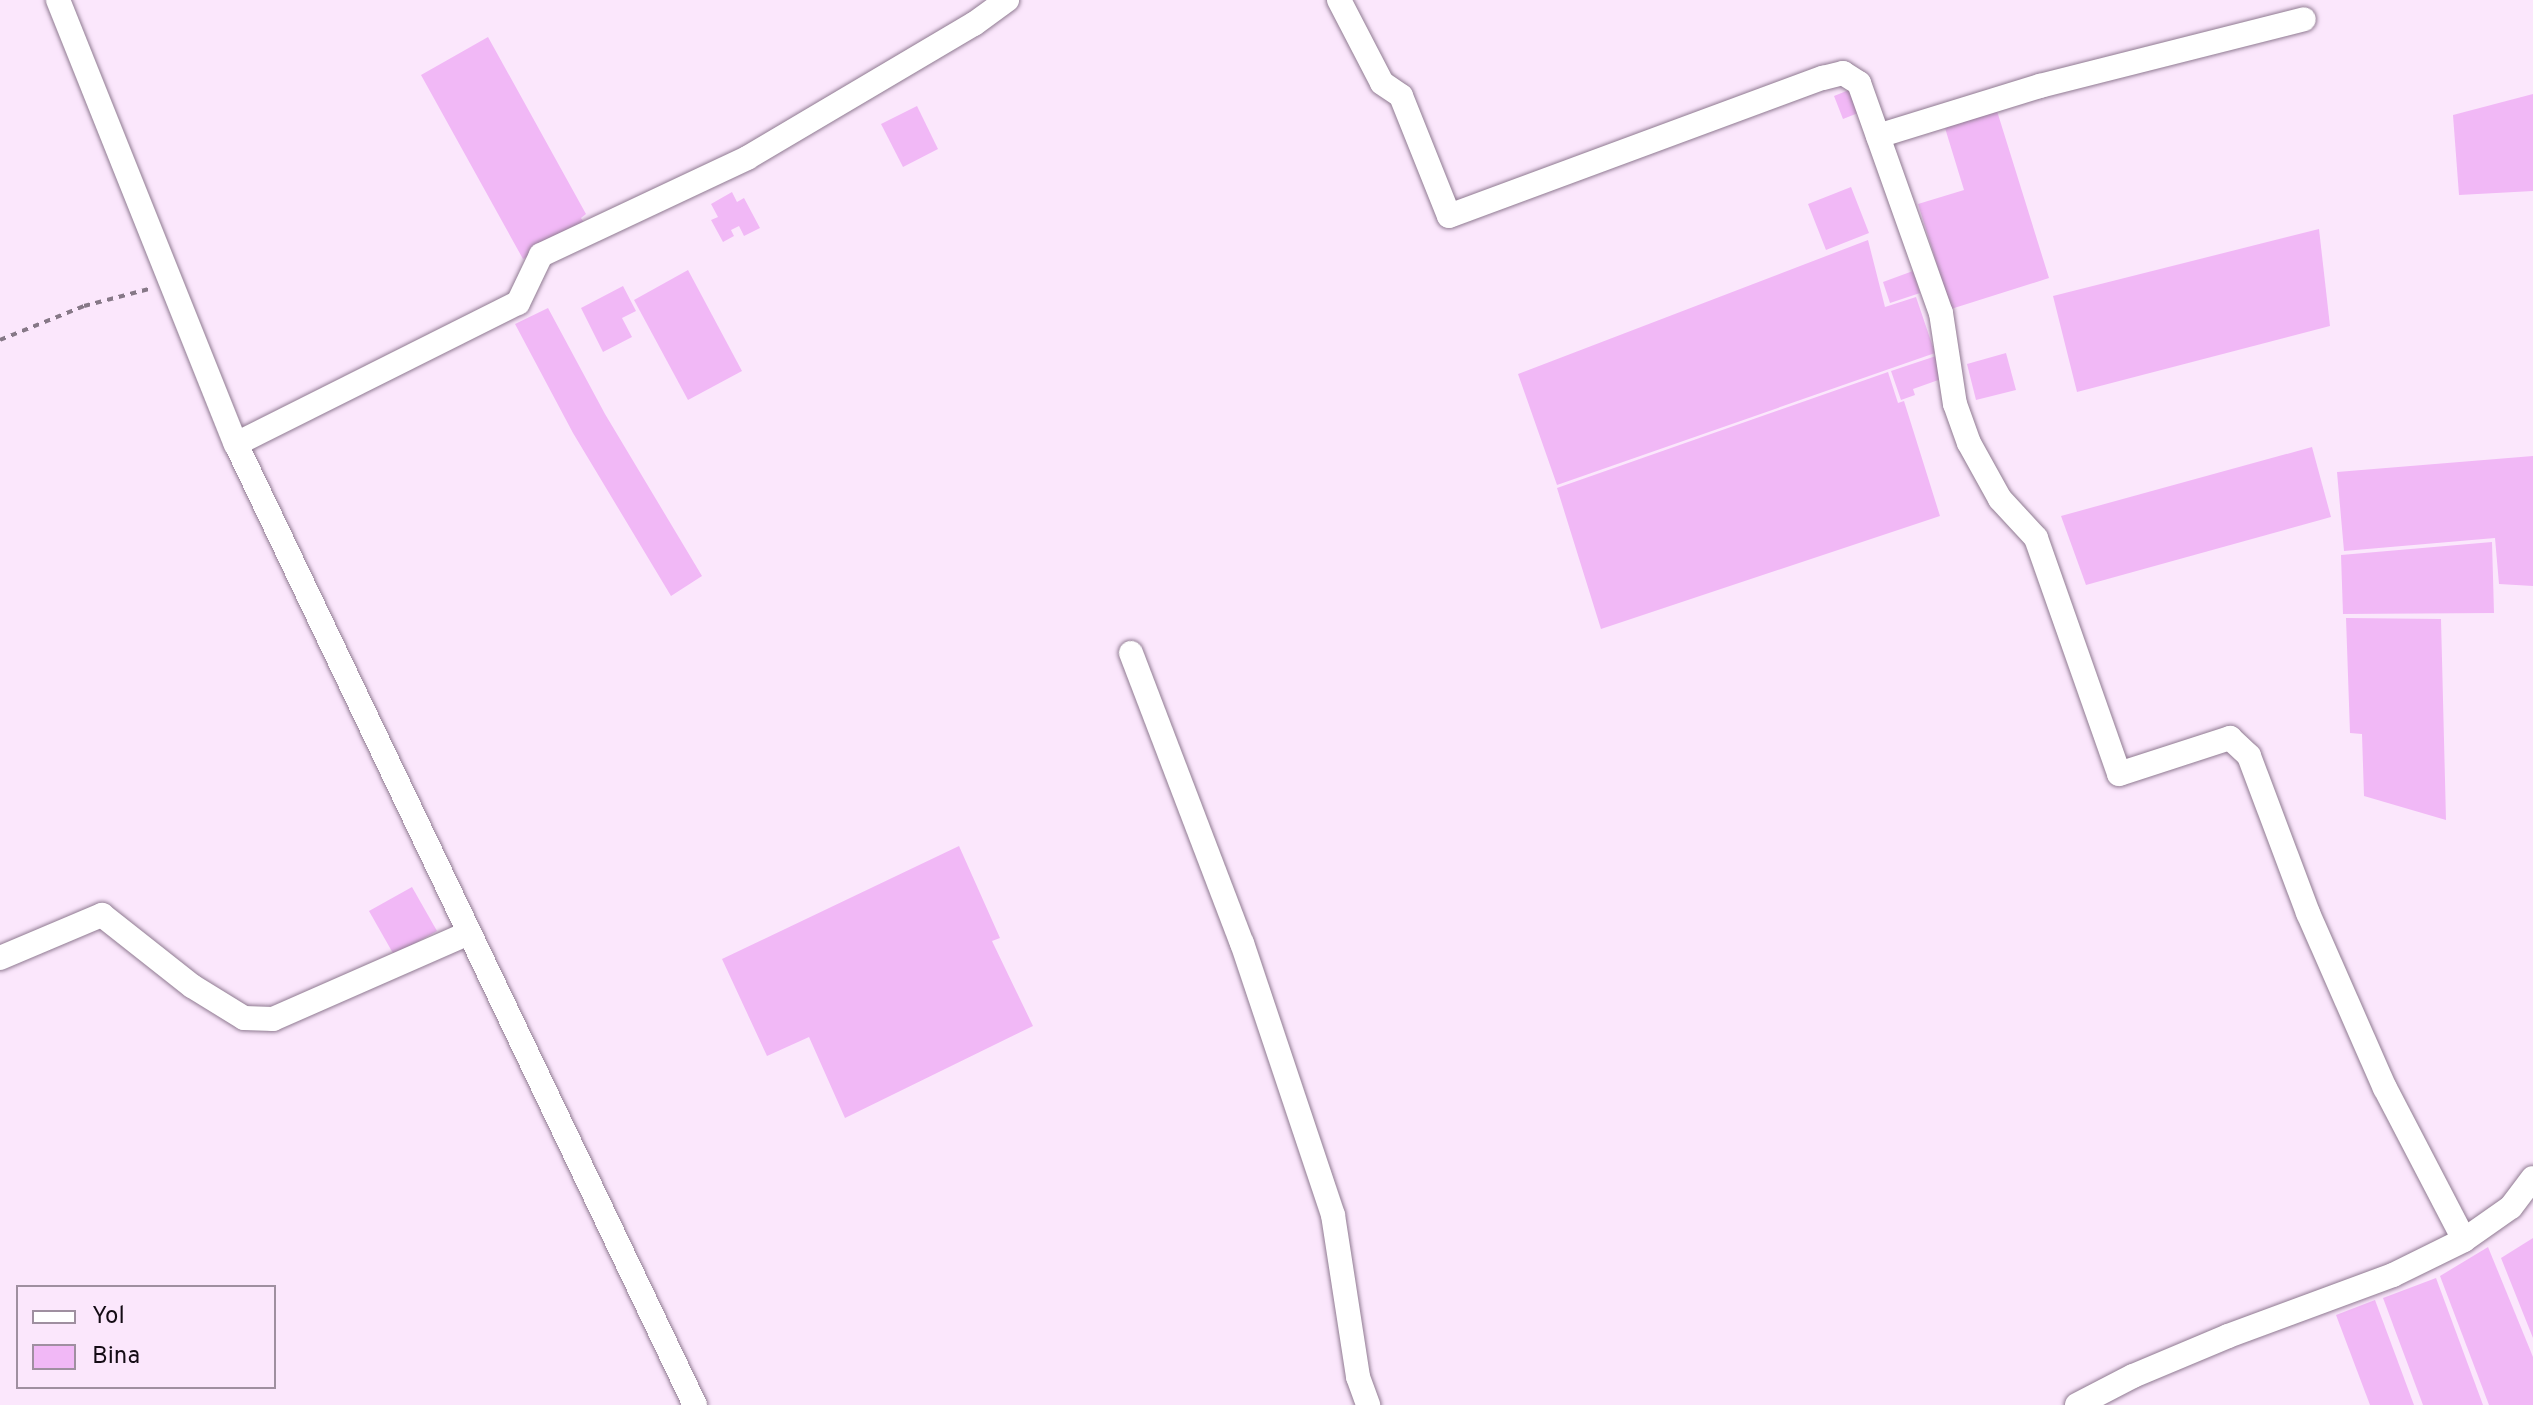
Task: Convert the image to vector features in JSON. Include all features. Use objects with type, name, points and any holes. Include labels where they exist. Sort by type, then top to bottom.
[{"type":"street","points":[[58,0],[236,444],[467,934],[695,1405]]},
{"type":"street","points":[[236,444],[518,303],[541,255],[747,158],[974,24],[1007,0]]},
{"type":"street","points":[[1339,0],[1382,83],[1401,96],[1449,216],[1843,73],[1859,83],[1941,313],[1955,404],[1969,443],[2000,499],[2036,538],[2119,774],[2230,738],[2249,756],[2308,913],[2385,1088],[2464,1240]]},
{"type":"street","points":[[1878,136],[2040,86],[2304,19]]},
{"type":"street","points":[[1131,653],[1242,943],[1333,1215],[1358,1377],[1368,1405]]},
{"type":"street","points":[[0,958],[102,915],[192,986],[244,1018],[273,1019],[467,934]]},
{"type":"street","points":[[2077,1405],[2160,1364],[2393,1275],[2464,1240],[2511,1207],[2533,1178]]},
{"type":"path","points":[[0,340],[84,306],[169,283]]},
{"type":"building","points":[[488,37],[586,214],[581,218],[585,224],[523,259],[421,75]]},
{"type":"building","points":[[1854,88],[1863,111],[1843,119],[1834,96]]},
{"type":"building","points":[[2533,94],[2533,191],[2459,195],[2453,115]]},
{"type":"building","points":[[917,106],[938,149],[903,167],[881,124]]},
{"type":"building","points":[[1997,111],[2049,278],[1951,309],[1918,204],[1964,190],[1945,128]]},
{"type":"building","points":[[1851,187],[1869,233],[1826,250],[1808,204]]},
{"type":"building","points":[[732,192],[737,202],[744,198],[760,228],[744,236],[739,226],[731,230],[734,236],[723,242],[711,220],[718,217],[711,204]]},
{"type":"building","points":[[2319,229],[2330,326],[2077,392],[2053,296]]},
{"type":"building","points":[[1868,240],[1885,307],[1916,297],[1935,353],[1557,485],[1518,374]]},
{"type":"building","points":[[688,270],[742,371],[688,400],[634,300]]},
{"type":"building","points":[[1913,271],[1920,293],[1890,303],[1883,282]]},
{"type":"building","points":[[623,286],[636,311],[622,318],[632,337],[603,352],[581,308]]},
{"type":"building","points":[[548,308],[605,414],[702,576],[671,596],[573,433],[515,324]]},
{"type":"building","points":[[2006,353],[2016,390],[1976,400],[1967,364]]},
{"type":"building","points":[[1936,356],[1944,378],[1913,389],[1915,395],[1901,400],[1891,371]]},
{"type":"building","points":[[1888,372],[1898,403],[1904,401],[1940,516],[1601,629],[1557,488]]},
{"type":"building","points":[[2312,447],[2331,517],[2086,585],[2061,516]]},
{"type":"building","points":[[2533,456],[2533,586],[2499,584],[2495,538],[2344,551],[2337,472]]},
{"type":"building","points":[[2492,542],[2494,613],[2343,614],[2341,555]]},
{"type":"building","points":[[2346,618],[2441,619],[2446,820],[2364,796],[2362,734],[2350,733]]},
{"type":"building","points":[[959,846],[1000,938],[992,941],[1033,1026],[845,1118],[809,1037],[767,1056],[722,959]]},
{"type":"building","points":[[412,887],[437,931],[394,955],[369,911]]},
{"type":"building","points":[[2533,1238],[2533,1338],[2501,1258]]},
{"type":"building","points":[[2488,1247],[2533,1357],[2533,1405],[2489,1405],[2440,1276]]},
{"type":"building","points":[[2436,1278],[2483,1405],[2423,1405],[2383,1298]]},
{"type":"building","points":[[2375,1300],[2414,1405],[2370,1405],[2336,1315]]}]
